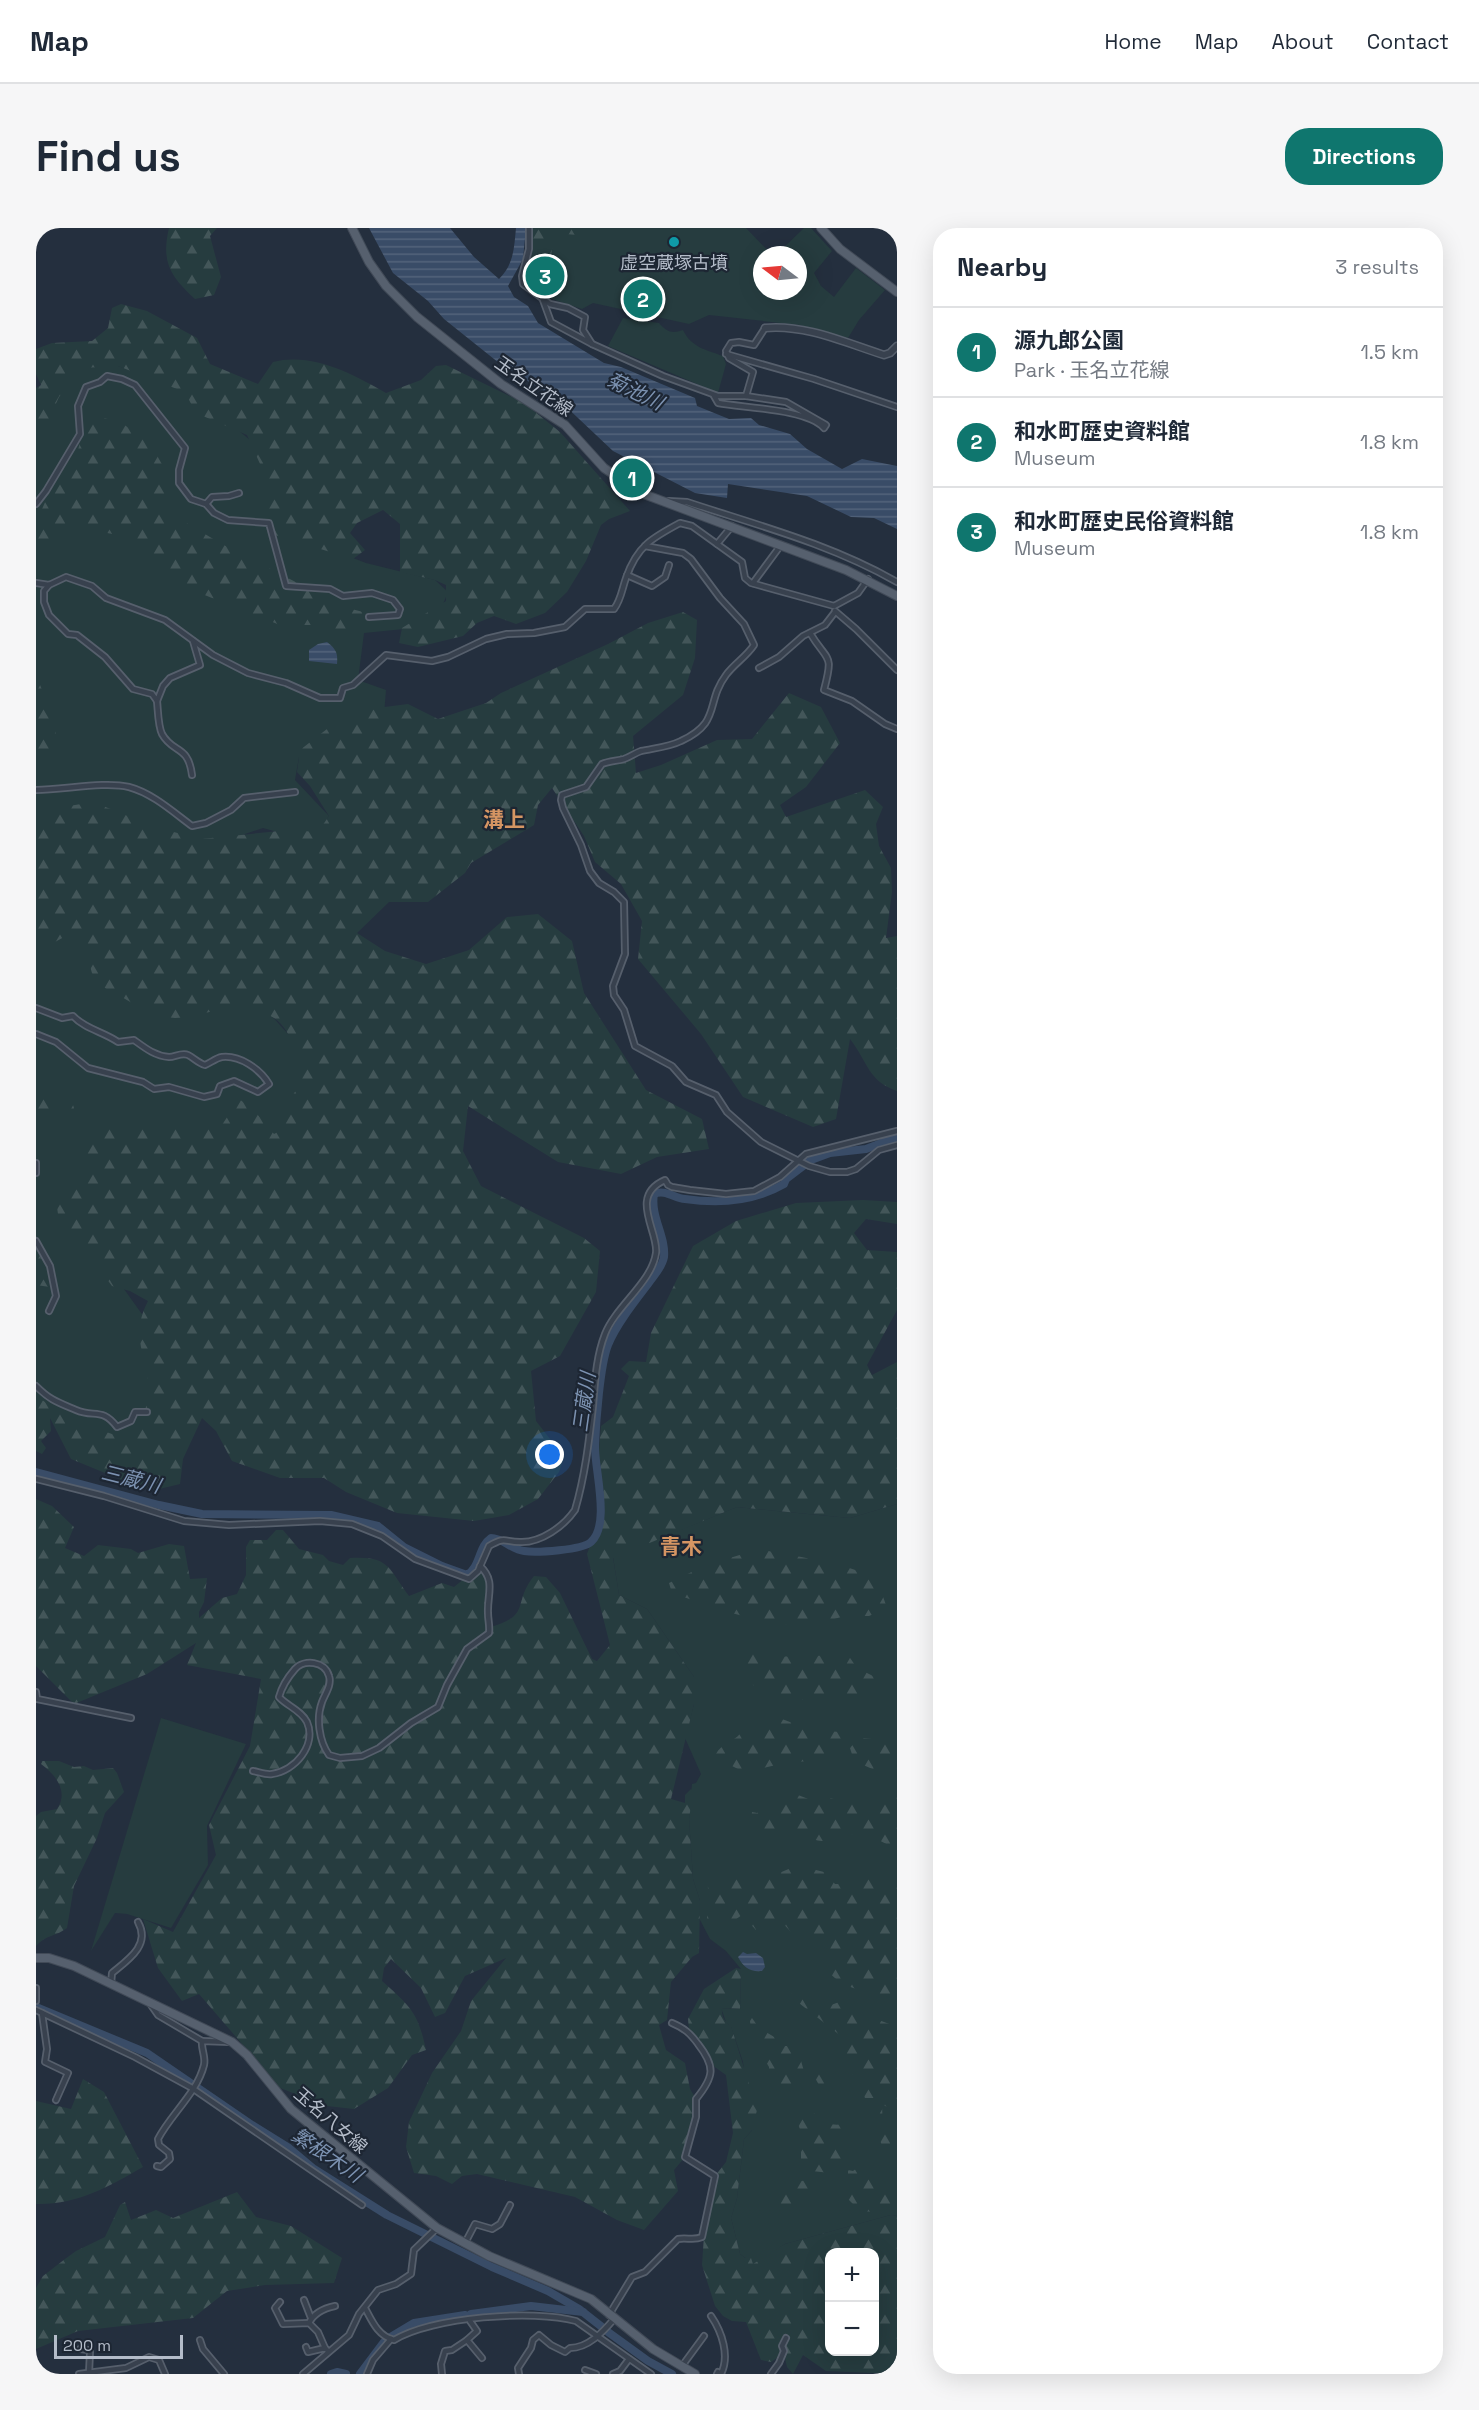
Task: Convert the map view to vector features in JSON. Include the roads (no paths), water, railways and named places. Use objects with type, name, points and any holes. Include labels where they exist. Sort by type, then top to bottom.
[{"type":"main road","name":"玉名立花線","points":[[352,228],[369,262],[386,286],[426,325],[501,384],[565,425],[616,478],[641,493],[782,544],[867,579],[897,596]]},
{"type":"main road","points":[[821,228],[840,249],[897,292]]},
{"type":"main road","name":"玉名八女線","points":[[36,1958],[68,1964],[232,2042],[247,2055],[291,2109],[434,2230],[509,2265],[591,2299],[653,2349],[695,2374]]},
{"type":"street","points":[[529,228],[529,249],[522,280],[526,288],[550,304],[567,308],[585,317],[583,330],[592,344]]},
{"type":"street","points":[[543,300],[551,322],[592,344],[663,376],[714,395],[746,396],[786,402],[826,425],[824,428],[806,417],[780,411],[718,403],[714,395]]},
{"type":"street","points":[[726,354],[728,346],[735,342],[754,345],[765,328],[778,327],[802,330],[884,355],[897,346]]},
{"type":"street","points":[[726,354],[753,372],[746,396]]},
{"type":"street","points":[[726,354],[897,406]]},
{"type":"street","points":[[36,504],[80,434],[78,406],[86,387],[100,382],[107,376],[122,379],[135,385],[185,448],[178,483],[191,499],[206,504],[214,513],[228,520],[269,523],[286,586],[330,589],[343,596],[372,593],[393,600],[400,609],[398,615],[369,617]]},
{"type":"street","points":[[206,504],[212,497],[239,493]]},
{"type":"street","points":[[664,501],[687,502],[796,537],[840,553],[897,582]]},
{"type":"street","points":[[192,775],[191,762],[184,752],[176,748],[162,734],[157,701],[152,694],[133,689],[105,657],[77,635],[68,634],[49,615],[44,602],[44,591],[49,585],[66,577],[92,586],[106,598],[165,620],[213,655],[248,673],[286,682],[321,698],[340,698],[343,688],[352,685],[386,655],[432,661],[492,637],[566,627],[585,609],[614,609],[621,598],[634,560],[651,538],[680,523],[692,526],[742,562],[746,578],[753,583],[834,609],[897,670]]},
{"type":"street","points":[[717,544],[732,526]]},
{"type":"street","points":[[753,583],[782,544]]},
{"type":"street","points":[[645,546],[683,552],[744,624],[754,645],[725,676],[719,688],[711,717],[701,729],[684,740],[670,745],[602,764],[586,787],[562,795],[561,800],[595,879],[624,902],[625,954],[613,986],[614,995],[624,1010],[635,1046],[672,1066],[686,1082],[716,1095],[727,1112],[761,1142],[803,1163],[830,1172],[847,1172],[855,1169],[879,1150],[897,1145]]},
{"type":"street","points":[[627,575],[652,586],[664,577],[669,565]]},
{"type":"street","points":[[759,668],[825,625],[834,609],[858,593],[867,579]]},
{"type":"street","points":[[36,583],[49,585]]},
{"type":"street","points":[[810,633],[829,658],[830,666],[824,690],[852,701],[885,724],[897,729]]},
{"type":"street","points":[[157,701],[163,686],[170,678],[200,665],[193,641]]},
{"type":"street","points":[[36,789],[58,790],[109,785],[129,787],[153,798],[192,826],[206,823],[231,810],[244,798],[295,792]]},
{"type":"street","points":[[36,1008],[62,1018],[73,1016],[81,1024],[106,1033],[118,1042],[134,1040],[150,1052],[170,1057],[188,1055],[197,1063],[205,1065],[221,1057],[240,1060],[263,1074],[269,1084],[258,1092],[234,1081],[220,1086],[217,1094],[204,1097],[169,1087],[154,1089],[143,1082],[88,1068],[56,1042],[36,1034]]},
{"type":"street","points":[[36,1479],[112,1498],[184,1521],[229,1525],[320,1521],[352,1524],[382,1536],[415,1559],[469,1579],[476,1574],[489,1546],[505,1539],[521,1543],[546,1536],[575,1510],[587,1456],[598,1360],[605,1334],[615,1316],[646,1275],[656,1252],[648,1220],[647,1204],[653,1189],[665,1180],[672,1187],[690,1190],[726,1194],[754,1191],[803,1163],[806,1154],[897,1131]]},
{"type":"street","points":[[36,1163],[36,1173]]},
{"type":"street","points":[[36,1241],[50,1266],[56,1296],[49,1311]]},
{"type":"street","points":[[36,1386],[50,1400],[77,1411],[102,1413],[117,1427],[131,1421],[135,1412],[147,1412]]},
{"type":"street","points":[[253,1771],[267,1774],[282,1771],[299,1759],[307,1748],[310,1737],[304,1717],[279,1697],[289,1677],[299,1665],[307,1662],[325,1668],[329,1674],[330,1682],[318,1715],[321,1734],[329,1755],[340,1758],[362,1756],[379,1748],[411,1723],[438,1707],[447,1684],[467,1649],[489,1633],[490,1584],[489,1578],[480,1566]]},
{"type":"street","points":[[36,1692],[37,1699],[131,1718]]},
{"type":"street","points":[[111,1984],[112,1973],[138,1952],[141,1940],[138,1922]]},
{"type":"street","points":[[36,1988],[36,1999]]},
{"type":"street","points":[[150,2002],[158,2016],[202,2041],[232,2042]]},
{"type":"street","points":[[36,2010],[135,2057],[192,2088],[362,2205]]},
{"type":"street","points":[[42,2013],[47,2049],[45,2062],[68,2073],[56,2100]]},
{"type":"street","points":[[519,2374],[518,2368],[531,2348],[532,2340],[539,2335],[550,2345],[565,2352],[570,2348],[578,2348],[597,2336],[611,2317],[632,2277],[645,2272],[678,2239],[695,2240],[702,2237],[715,2176],[685,2157],[696,2117],[696,2099],[705,2088],[711,2074],[711,2065],[707,2055],[688,2031],[672,2023]]},
{"type":"street","points":[[157,2166],[161,2167],[170,2159],[169,2153],[159,2145],[158,2139],[198,2079],[205,2062],[202,2041]]},
{"type":"street","points":[[465,2243],[475,2224],[492,2229],[500,2224],[510,2205]]},
{"type":"street","points":[[303,2374],[327,2350],[349,2335],[358,2314],[378,2290],[396,2284],[411,2274],[414,2250],[434,2230]]},
{"type":"street","points":[[304,2300],[310,2320],[327,2350]]},
{"type":"street","points":[[280,2302],[275,2308],[283,2324],[310,2320],[325,2308],[335,2306]]},
{"type":"street","points":[[364,2308],[377,2329],[391,2340]]},
{"type":"street","points":[[367,2374],[373,2360],[391,2340],[408,2333],[470,2320],[508,2316],[563,2317],[576,2321],[635,2361],[650,2374]]},
{"type":"street","points":[[711,2316],[719,2330],[725,2358],[719,2373]]},
{"type":"street","points":[[442,2374],[441,2364],[445,2351],[452,2350],[477,2331],[470,2320]]},
{"type":"street","points":[[682,2366],[704,2336]]},
{"type":"street","points":[[771,2374],[779,2363],[786,2338]]},
{"type":"street","points":[[200,2340],[203,2349],[224,2374]]},
{"type":"street","points":[[467,2340],[482,2358]]},
{"type":"street","points":[[306,2347],[308,2352],[327,2350]]},
{"type":"street","points":[[80,2349],[90,2352],[89,2373]]},
{"type":"street","points":[[71,2373],[126,2368],[149,2357],[159,2360],[165,2374]]},
{"type":"street","points":[[613,2374],[620,2371],[629,2359]]},
{"type":"street","points":[[585,2370],[596,2374]]},
{"type":"water","name":"菊池川","points":[[369,228],[450,228],[474,257],[499,279],[510,262],[516,228],[526,228],[523,259],[508,286],[514,297],[528,306],[538,323],[604,363],[621,367],[695,398],[697,406],[729,419],[751,418],[759,425],[790,434],[807,449],[842,469],[862,459],[897,466],[897,529],[874,518],[851,517],[807,496],[728,484],[727,498],[695,493],[613,451],[560,401],[499,363],[444,319],[428,301],[393,273]]},
{"type":"water","points":[[327,642],[336,652],[337,664],[309,661],[309,650],[318,644]]},
{"type":"water","points":[[743,1952],[756,1953],[763,1958],[765,1967],[762,1971],[754,1971],[745,1967],[738,1957]]},
{"type":"waterway","name":"三蔵川","points":[[36,1472],[159,1505],[202,1514],[331,1515],[378,1526],[404,1547],[442,1566],[467,1575],[475,1567],[484,1546],[491,1538],[500,1540],[515,1549],[530,1552],[586,1545],[597,1534],[600,1522],[601,1509],[595,1445],[605,1354],[616,1329],[658,1271],[664,1257],[663,1241],[654,1210],[654,1194],[670,1194],[698,1201],[748,1198],[784,1184],[786,1179],[811,1160],[830,1153],[866,1149],[897,1137]]},
{"type":"waterway","name":"繁根木川","points":[[36,2007],[147,2053],[289,2148],[314,2169],[387,2215],[492,2267],[548,2291],[579,2309],[602,2327]]},
{"type":"waterway","points":[[471,2314],[531,2306],[583,2312]]},
{"type":"waterway","points":[[389,2338],[414,2323],[465,2315]]},
{"type":"waterway","name":"繁根木川","points":[[608,2332],[648,2361],[672,2374]]},
{"type":"waterway","points":[[360,2374],[384,2342]]},
{"type":"waterway","points":[[331,2374],[337,2372],[346,2374]]},
{"type":"place","name":"虚空蔵塚古墳","points":[[674,242]]},
{"type":"place","name":"和水町歴史民俗資料館","points":[[545,276]]},
{"type":"place","name":"和水町歴史資料館","points":[[643,299]]},
{"type":"place","name":"源九郎公園","points":[[632,478]]},
{"type":"district","name":"溝上","points":[[504,819]]},
{"type":"district","name":"青木","points":[[681,1546]]}]
